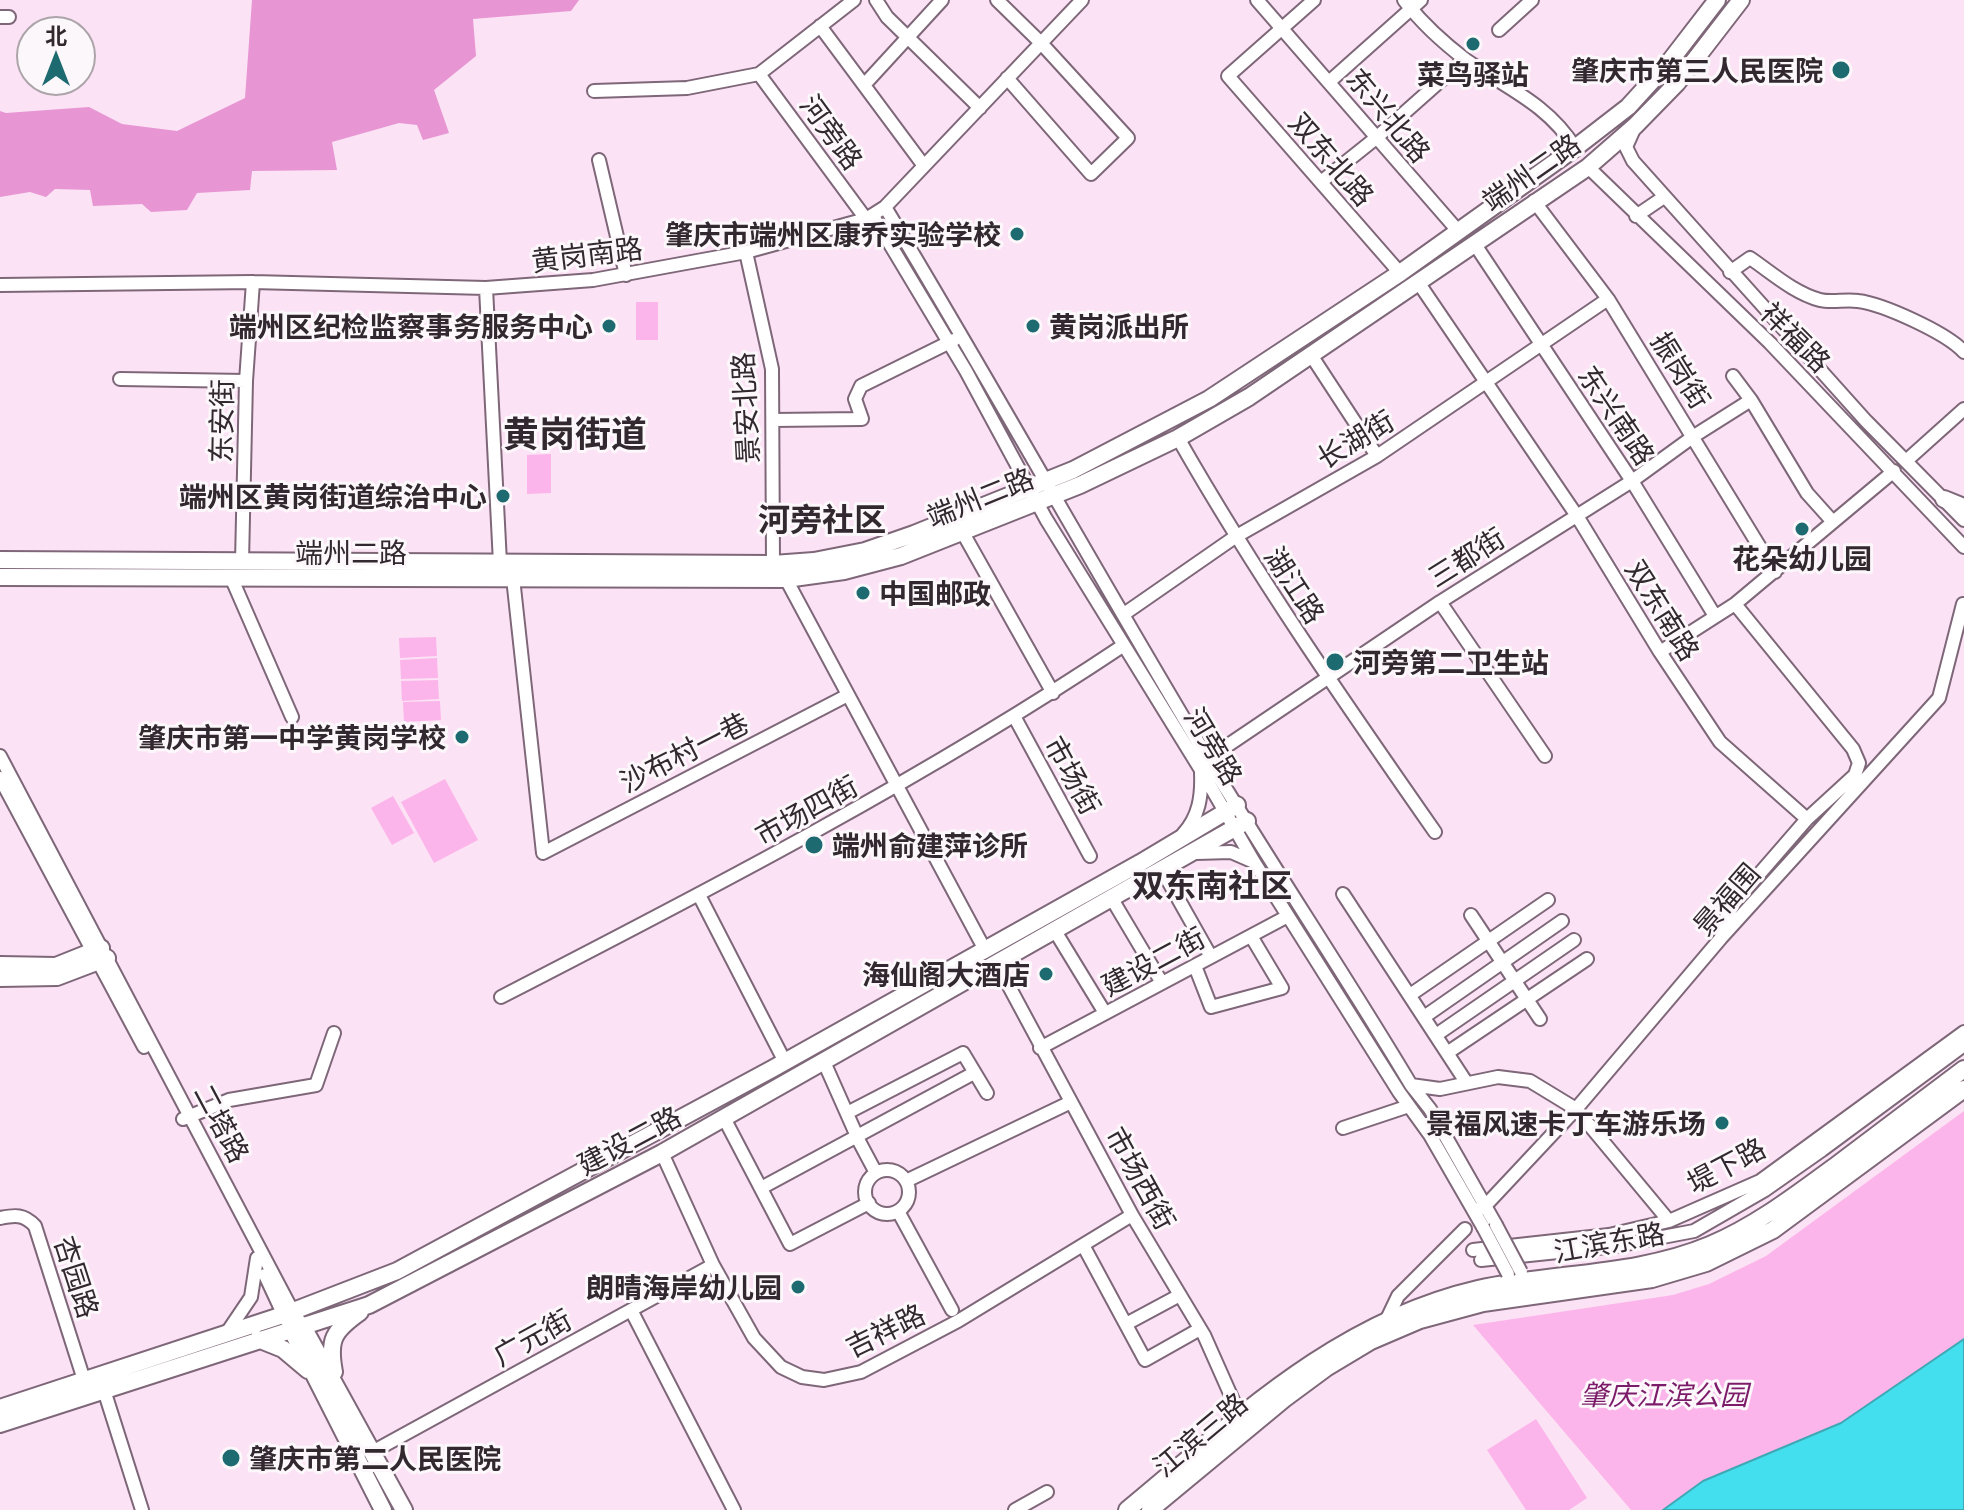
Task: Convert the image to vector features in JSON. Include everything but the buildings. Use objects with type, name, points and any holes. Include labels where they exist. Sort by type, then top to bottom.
[{"type":"main road","name":"端州二路","points":[[1077,477],[1209,399],[1400,273],[1575,148],[1628,107],[1670,61],[1717,0]]},
{"type":"main road","name":"端州二路","points":[[0,560],[231,577],[786,579],[844,571],[901,556],[989,522],[1032,495],[1178,438],[1249,397],[1588,167],[1635,126],[1677,83],[1741,0]]},
{"type":"main road","name":"端州二路","points":[[0,577],[90,569],[242,562],[773,564],[814,561],[865,551],[982,506],[1032,495]]},
{"type":"main road","points":[[1936,504],[1964,507]]},
{"type":"main road","points":[[982,506],[989,522]]},
{"type":"main road","name":"建设二路","points":[[0,1408],[225,1335],[369,1305],[662,1153],[1112,899],[1150,871],[1179,838],[1231,808]]},
{"type":"main road","name":"建设二路","points":[[0,1424],[258,1339],[397,1271],[785,1062],[985,950],[1192,853],[1240,824]]},
{"type":"main road","points":[[0,965],[56,966],[100,955]]},
{"type":"main road","points":[[0,978],[57,977],[100,955]]},
{"type":"main road","name":"江滨东路","points":[[1240,1416],[1316,1359],[1387,1319],[1443,1299],[1676,1257],[1740,1231],[1779,1208],[1964,1069]]},
{"type":"main road","name":"江滨东路","points":[[1284,1399],[1326,1368],[1371,1341],[1420,1320],[1483,1303],[1520,1284],[1676,1274],[1742,1247],[1773,1230],[1964,1089]]},
{"type":"main road","points":[[397,1271],[396,1277],[403,1287]]},
{"type":"main road","points":[[337,1386],[330,1350],[333,1339],[346,1321],[369,1305]]},
{"type":"main road","name":"二塔路","points":[[292,1320],[313,1373],[383,1510]]},
{"type":"main road","name":"二塔路","points":[[292,1320],[337,1386],[404,1510]]},
{"type":"main road","points":[[258,1339],[283,1349],[313,1373]]},
{"type":"main road","name":"江滨三路","points":[[1150,1510],[1284,1399]]},
{"type":"main road","name":"江滨三路","points":[[1127,1510],[1240,1416]]},
{"type":"street","points":[[594,91],[687,88],[759,74],[854,0]]},
{"type":"street","points":[[876,0],[887,17],[980,108]]},
{"type":"street","points":[[864,85],[942,0]]},
{"type":"street","points":[[997,0],[1128,138],[1091,174],[1007,78]]},
{"type":"street","name":"黄岗南路","points":[[0,285],[253,282],[486,288],[593,280],[746,252],[870,217],[885,207],[1082,0]]},
{"type":"street","points":[[1257,0],[1282,29],[1314,0]]},
{"type":"street","points":[[1499,30],[1532,0]]},
{"type":"street","points":[[1329,82],[1412,3],[1465,59],[1534,102],[1563,128],[1575,148]]},
{"type":"street","points":[[820,26],[924,166]]},
{"type":"street","name":"双东北路","points":[[1282,29],[1228,76],[1400,273]]},
{"type":"street","name":"东兴北路","points":[[1282,29],[1459,232]]},
{"type":"street","points":[[1321,182],[1465,59]]},
{"type":"street","name":"河旁路","points":[[759,74],[870,217],[949,342],[1032,495],[1201,770],[1231,808]]},
{"type":"street","name":"祥福路","points":[[1635,126],[1626,147],[1633,161],[1730,272],[1906,461],[1964,547]]},
{"type":"street","points":[[599,160],[626,275]]},
{"type":"street","name":"祥福路","points":[[1588,167],[1770,343],[1894,471],[1936,504],[1964,520]]},
{"type":"street","points":[[1636,216],[1664,197]]},
{"type":"street","name":"振岗街","points":[[1534,201],[1608,299],[1775,572]]},
{"type":"street","name":"河旁路","points":[[885,207],[1209,758],[1240,824],[1411,1085],[1430,1109],[1520,1284]]},
{"type":"street","name":"东兴南路","points":[[1474,243],[1632,481],[1715,616]]},
{"type":"street","name":"景安北路","points":[[746,252],[772,369],[773,564]]},
{"type":"street","points":[[1730,272],[1750,258],[1803,294],[1824,301],[1872,303],[1940,333],[1964,352]]},
{"type":"street","name":"东安街","points":[[242,562],[246,381],[253,282]]},
{"type":"street","name":"双东南路","points":[[1418,282],[1577,516],[1660,652],[1720,742],[1807,819]]},
{"type":"street","points":[[486,288],[500,563]]},
{"type":"street","name":"长湖街","points":[[1124,614],[1235,537],[1377,456],[1608,299]]},
{"type":"street","points":[[773,420],[862,419],[855,399],[861,386],[963,336]]},
{"type":"street","points":[[1311,355],[1377,456]]},
{"type":"street","points":[[1733,376],[1807,493],[1833,522]]},
{"type":"street","points":[[120,379],[246,381]]},
{"type":"street","name":"三都街","points":[[1209,758],[1440,602],[1632,481],[1751,400]]},
{"type":"street","points":[[1906,461],[1964,409]]},
{"type":"street","name":"湖江路","points":[[1178,438],[1235,537],[1327,678],[1435,832]]},
{"type":"street","points":[[1660,652],[1735,604],[1894,471]]},
{"type":"street","points":[[963,533],[1053,693]]},
{"type":"street","points":[[231,577],[292,717]]},
{"type":"street","name":"沙布村一巷","points":[[513,578],[543,853],[848,695]]},
{"type":"street","points":[[786,579],[985,950]]},
{"type":"street","points":[[1440,602],[1545,756]]},
{"type":"street","points":[[1721,938],[1724,921],[1735,902],[1807,819],[1855,775],[1859,763],[1853,749],[1735,604]]},
{"type":"street","name":"景福围","points":[[1480,1208],[1576,1109],[1721,938],[1939,698],[1963,604]]},
{"type":"street","name":"市场四街","points":[[501,997],[699,895],[899,786],[1053,693],[1124,645]]},
{"type":"street","name":"市场街","points":[[1014,716],[1090,856]]},
{"type":"street","name":"二塔路","points":[[0,756],[100,955],[292,1320]]},
{"type":"street","points":[[1179,838],[1190,826],[1199,804],[1201,770]]},
{"type":"street","name":"二塔路","points":[[0,778],[100,955]]},
{"type":"street","name":"河旁路","points":[[1240,824],[1254,862],[1409,1106],[1480,1208]]},
{"type":"street","points":[[1192,853],[1231,852],[1254,862]]},
{"type":"street","points":[[1150,871],[1211,957]]},
{"type":"street","points":[[1343,894],[1466,1082]]},
{"type":"street","points":[[699,895],[785,1062]]},
{"type":"street","points":[[1112,899],[1162,983]]},
{"type":"street","points":[[1410,995],[1548,900]]},
{"type":"street","points":[[1471,915],[1540,1019]]},
{"type":"street","name":"建设二街","points":[[1040,1048],[1288,916]]},
{"type":"street","points":[[1424,1017],[1562,921]]},
{"type":"street","points":[[1055,931],[1105,1013]]},
{"type":"street","points":[[1195,966],[1211,1007],[1282,988],[1251,936]]},
{"type":"street","points":[[1436,1035],[1574,940]]},
{"type":"street","points":[[1447,1053],[1587,959]]},
{"type":"street","name":"市场西街","points":[[997,964],[1132,1215],[1200,1329],[1240,1416]]},
{"type":"street","name":"堤下路","points":[[1964,1032],[1815,1140],[1760,1181],[1669,1221],[1609,1235],[1477,1255],[1616,1246],[1694,1231],[1765,1190],[1815,1140],[1964,1045]]},
{"type":"street","points":[[186,1118],[229,1100],[316,1085],[334,1033]]},
{"type":"street","points":[[847,1113],[963,1053],[987,1093]]},
{"type":"street","points":[[824,1062],[876,1173]]},
{"type":"street","points":[[761,1188],[974,1073]]},
{"type":"street","points":[[1411,1085],[1440,1089],[1498,1077],[1530,1081],[1576,1109],[1669,1221]]},
{"type":"street","points":[[1430,1109],[1440,1089]]},
{"type":"street","points":[[906,1181],[1071,1102]]},
{"type":"street","points":[[1343,1128],[1409,1106]]},
{"type":"street","name":"二塔路","points":[[186,1118],[292,1320]]},
{"type":"street","points":[[724,1118],[790,1244],[869,1203]]},
{"type":"street","name":"吉祥路","points":[[662,1153],[713,1265],[754,1338],[781,1367],[802,1377],[824,1380],[861,1372],[958,1321],[1132,1215]]},
{"type":"street","points":[[889,1170],[906,1181],[909,1187],[907,1201],[898,1211],[883,1213],[869,1203],[865,1192],[876,1173],[889,1170]]},
{"type":"street","points":[[898,1211],[952,1310]]},
{"type":"street","name":"杏园路","points":[[0,1218],[18,1215],[28,1218],[35,1226],[84,1380]]},
{"type":"street","points":[[1387,1319],[1398,1296],[1465,1229]]},
{"type":"street","points":[[1083,1245],[1145,1360],[1200,1329]]},
{"type":"street","points":[[225,1335],[251,1297],[257,1258]]},
{"type":"street","name":"广元街","points":[[374,1451],[713,1265]]},
{"type":"street","points":[[1126,1324],[1180,1295]]},
{"type":"street","points":[[631,1310],[734,1510]]},
{"type":"street","points":[[104,1390],[142,1510]]},
{"type":"street","points":[[1015,1510],[1047,1492]]},
{"type":"green space","points":[[636,302],[658,302],[658,340],[636,340]]},
{"type":"green space","points":[[551,454],[551,493],[527,494],[527,455]]},
{"type":"green space","points":[[436,637],[437,656],[400,658],[399,638]]},
{"type":"green space","points":[[437,658],[438,678],[401,679],[400,660]]},
{"type":"green space","points":[[438,680],[439,699],[402,701],[401,681]]},
{"type":"green space","points":[[440,701],[441,720],[404,722],[403,702]]},
{"type":"green space","points":[[445,779],[478,840],[434,863],[401,802]]},
{"type":"green space","points":[[393,796],[414,833],[392,845],[371,808]]},
{"type":"green space","name":"肇庆江滨公园","points":[[1964,1111],[1964,1339],[1841,1423],[1703,1481],[1663,1510],[1631,1510],[1473,1325],[1673,1295],[1709,1284],[1766,1256]]},
{"type":"green space","points":[[1536,1419],[1587,1498],[1569,1510],[1526,1510],[1487,1450]]},
{"type":"shaded area","points":[[252,0],[579,0],[571,11],[473,19],[476,56],[434,90],[449,133],[423,140],[417,125],[399,123],[332,142],[337,170],[252,171],[250,190],[197,193],[187,210],[151,212],[142,204],[93,206],[90,190],[55,189],[46,197],[30,192],[0,197],[0,111],[89,107],[122,124],[177,131],[245,98]]},
{"type":"water","points":[[1964,1339],[1964,1510],[1663,1510],[1703,1481],[1841,1423]]},
{"type":"place","name":"菜鸟驿站","points":[[1473,44]]},
{"type":"place","name":"肇庆市第三人民医院","points":[[1841,70]]},
{"type":"place","name":"肇庆市端州区康乔实验学校","points":[[1017,234]]},
{"type":"place","name":"端州区纪检监察事务服务中心","points":[[609,326]]},
{"type":"place","name":"黄岗派出所","points":[[1033,326]]},
{"type":"place","name":"端州区黄岗街道综治中心","points":[[503,496]]},
{"type":"place","name":"花朵幼儿园","points":[[1802,529]]},
{"type":"place","name":"中国邮政","points":[[863,593]]},
{"type":"place","name":"河旁第二卫生站","points":[[1335,662]]},
{"type":"place","name":"肇庆市第一中学黄岗学校","points":[[462,737]]},
{"type":"place","name":"端州俞建萍诊所","points":[[814,845]]},
{"type":"place","name":"海仙阁大酒店","points":[[1046,974]]},
{"type":"place","name":"景福风速卡丁车游乐场","points":[[1722,1123]]},
{"type":"place","name":"朗晴海岸幼儿园","points":[[798,1287]]},
{"type":"place","name":"肇庆市第二人民医院","points":[[231,1458]]},
{"type":"district","name":"黄岗街道","points":[[575,433]]},
{"type":"district","name":"河旁社区","points":[[822,519]]},
{"type":"district","name":"双东南社区","points":[[1212,885]]}]
